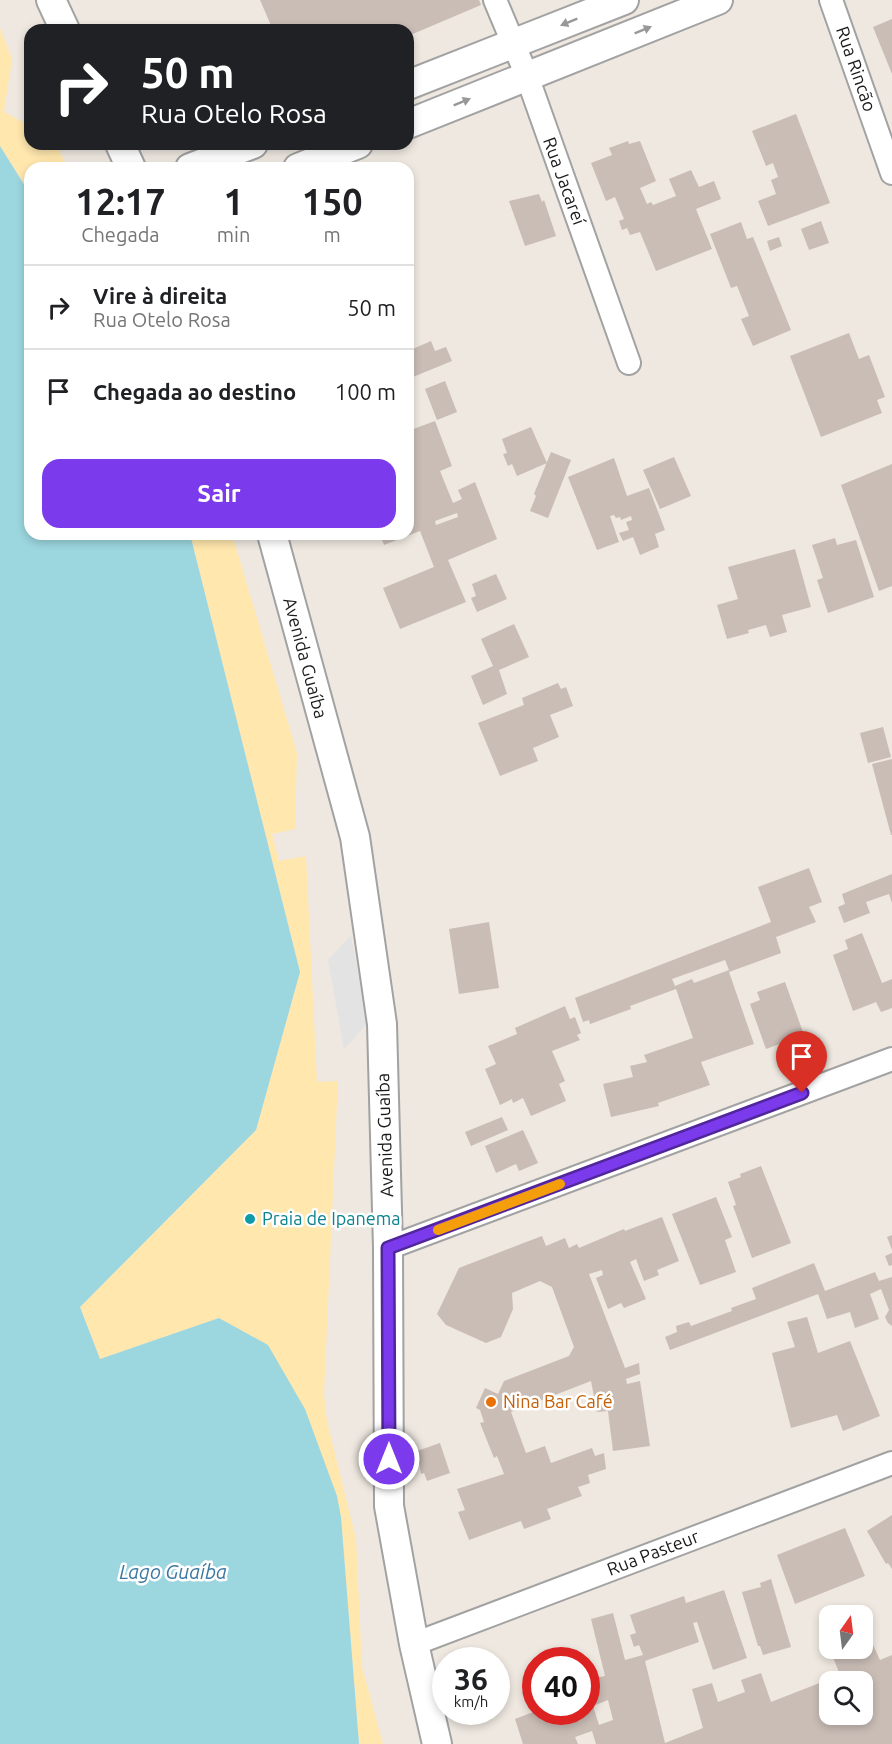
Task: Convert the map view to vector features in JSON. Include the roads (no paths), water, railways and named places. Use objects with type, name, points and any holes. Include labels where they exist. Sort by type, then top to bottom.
[{"type":"street","points":[[51,0],[62,24]]},
{"type":"street","name":"Rua Jacareí","points":[[495,0],[527,76],[629,363]]},
{"type":"street","points":[[414,83],[624,0]]},
{"type":"street","points":[[414,122],[718,0]]},
{"type":"street","name":"Rua Rincão","points":[[831,0],[892,173]]},
{"type":"street","points":[[206,162],[237,150]]},
{"type":"street","points":[[313,162],[343,150]]},
{"type":"street","name":"Avenida Guaíba","points":[[274,540],[355,837],[382,1024],[388,1248],[389,1506],[414,1644],[437,1744]]},
{"type":"street","points":[[388,1248],[892,1059]]},
{"type":"street","name":"Rua Pasteur","points":[[414,1644],[892,1463]]},
{"type":"water","name":"Lago Guaíba","points":[[0,146],[24,184],[24,540],[192,540],[300,972],[256,1130],[80,1307],[100,1359],[219,1318],[268,1345],[305,1409],[337,1496],[341,1517],[359,1744],[0,1744]]},
{"type":"place","name":"Praia de Ipanema","points":[[250,1219]]},
{"type":"place","name":"Nina Bar Café","points":[[491,1402]]}]
